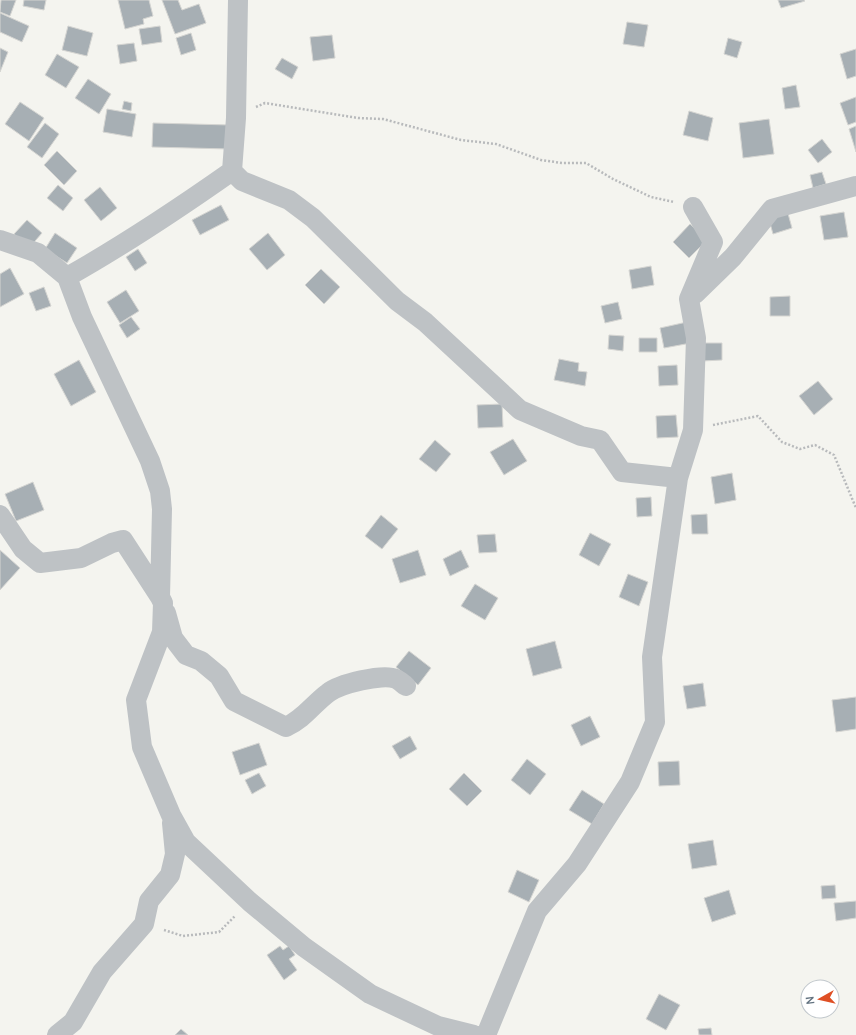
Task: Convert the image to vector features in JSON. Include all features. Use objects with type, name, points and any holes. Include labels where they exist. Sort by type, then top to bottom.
[{"type":"street","points":[[232,171],[236,118],[238,0]]},
{"type":"street","points":[[67,277],[98,260],[171,214],[232,171]]},
{"type":"street","points":[[232,171],[242,180],[288,200],[313,218],[397,301],[425,322],[520,410],[581,436],[600,440],[622,472],[678,478]]},
{"type":"street","points":[[689,299],[732,257],[772,209],[856,186]]},
{"type":"street","points":[[486,1035],[537,911],[577,864],[630,782],[655,722],[652,657],[678,478],[693,430],[696,338],[689,299],[713,242],[693,207]]},
{"type":"street","points":[[0,240],[38,253],[67,277],[82,317],[150,461],[160,491],[162,509],[162,632],[136,700],[142,747],[171,815],[186,842],[250,902],[304,947],[370,994],[438,1026],[474,1035]]},
{"type":"street","points":[[0,515],[23,549],[40,563],[81,558],[112,543],[123,540],[161,600],[173,638],[186,655],[201,661],[219,676],[234,701],[286,727],[299,720],[329,692],[349,684],[385,677],[396,679],[406,686]]},
{"type":"street","points":[[57,1035],[73,1022],[102,972],[144,924],[149,901],[170,875],[175,854],[171,815]]},
{"type":"path","points":[[236,118],[265,103],[358,118],[383,119],[461,140],[496,144],[542,160],[562,163],[586,162],[613,179],[651,197],[693,207]]},
{"type":"path","points":[[693,430],[758,416],[782,442],[800,449],[815,445],[834,455],[856,508]]},
{"type":"path","points":[[144,924],[183,936],[220,932],[250,902]]},
{"type":"building","points":[[1,0],[16,0],[10,16],[0,12]]},
{"type":"building","points":[[24,0],[46,0],[44,10],[23,6]]},
{"type":"building","points":[[118,0],[149,0],[153,16],[143,19],[144,24],[125,29]]},
{"type":"building","points":[[162,0],[178,0],[182,10],[199,4],[206,23],[175,34]]},
{"type":"building","points":[[778,0],[804,0],[805,1],[781,8]]},
{"type":"building","points":[[0,13],[29,26],[22,42],[0,32]]},
{"type":"building","points":[[627,22],[648,25],[644,47],[623,44]]},
{"type":"building","points":[[68,26],[93,33],[87,56],[62,50]]},
{"type":"building","points":[[160,26],[162,42],[142,45],[139,29]]},
{"type":"building","points":[[191,33],[196,50],[181,55],[176,38]]},
{"type":"building","points":[[332,35],[335,58],[313,61],[310,37]]},
{"type":"building","points":[[728,38],[742,42],[737,58],[724,54]]},
{"type":"building","points":[[134,43],[137,61],[120,64],[117,45]]},
{"type":"building","points":[[0,48],[8,52],[0,72]]},
{"type":"building","points":[[856,49],[856,76],[847,79],[840,54]]},
{"type":"building","points":[[57,54],[79,67],[66,88],[45,75]]},
{"type":"building","points":[[282,58],[298,67],[292,79],[275,69]]},
{"type":"building","points":[[88,79],[111,94],[99,114],[75,98]]},
{"type":"building","points":[[796,85],[800,107],[785,109],[782,88]]},
{"type":"building","points":[[856,97],[856,122],[848,125],[840,103]]},
{"type":"building","points":[[124,101],[132,103],[131,111],[122,109]]},
{"type":"building","points":[[20,102],[44,118],[29,141],[5,124]]},
{"type":"building","points":[[107,109],[136,114],[132,137],[103,132]]},
{"type":"building","points":[[689,111],[713,118],[708,141],[683,135]]},
{"type":"building","points":[[769,119],[774,154],[743,158],[739,123]]},
{"type":"building","points":[[45,123],[59,134],[42,158],[27,147]]},
{"type":"building","points":[[153,123],[230,125],[229,149],[152,147]]},
{"type":"building","points":[[856,126],[856,152],[849,129]]},
{"type":"building","points":[[822,139],[832,152],[818,163],[808,150]]},
{"type":"building","points":[[57,151],[77,171],[64,185],[44,165]]},
{"type":"building","points":[[822,172],[826,184],[813,188],[810,175]]},
{"type":"building","points":[[58,185],[73,198],[63,211],[47,198]]},
{"type":"building","points":[[100,187],[117,208],[101,221],[84,200]]},
{"type":"building","points":[[221,205],[229,220],[200,235],[192,220]]},
{"type":"building","points":[[787,210],[792,228],[773,234],[768,216]]},
{"type":"building","points":[[844,212],[848,237],[824,240],[820,216]]},
{"type":"building","points":[[27,220],[42,233],[29,248],[14,234]]},
{"type":"building","points":[[690,224],[707,240],[689,258],[673,242]]},
{"type":"building","points":[[55,233],[77,248],[67,263],[45,249]]},
{"type":"building","points":[[268,233],[285,255],[267,270],[249,249]]},
{"type":"building","points":[[138,249],[147,263],[135,271],[126,257]]},
{"type":"building","points":[[651,266],[654,285],[632,289],[629,270]]},
{"type":"building","points":[[10,268],[24,294],[0,307],[0,274]]},
{"type":"building","points":[[321,269],[340,287],[324,304],[305,285]]},
{"type":"building","points":[[44,287],[51,306],[36,311],[29,293]]},
{"type":"building","points":[[126,290],[139,311],[120,323],[107,302]]},
{"type":"building","points":[[790,296],[790,316],[770,316],[770,297]]},
{"type":"building","points":[[618,302],[622,319],[605,323],[601,306]]},
{"type":"building","points":[[131,317],[140,329],[127,338],[119,325]]},
{"type":"building","points":[[687,322],[691,343],[664,348],[660,328]]},
{"type":"building","points":[[609,335],[624,336],[623,351],[608,349]]},
{"type":"building","points":[[639,338],[657,338],[657,352],[639,352]]},
{"type":"building","points":[[702,343],[722,343],[722,360],[702,361]]},
{"type":"building","points":[[559,359],[579,363],[578,371],[587,372],[585,386],[554,380]]},
{"type":"building","points":[[79,360],[96,392],[71,406],[54,374]]},
{"type":"building","points":[[677,365],[678,385],[659,386],[658,366]]},
{"type":"building","points":[[818,381],[833,399],[814,415],[799,396]]},
{"type":"building","points":[[502,404],[503,427],[478,428],[477,405]]},
{"type":"building","points":[[676,415],[678,437],[657,438],[656,416]]},
{"type":"building","points":[[513,439],[527,461],[504,475],[490,452]]},
{"type":"building","points":[[435,440],[451,454],[436,472],[419,459]]},
{"type":"building","points":[[732,473],[736,500],[715,504],[711,477]]},
{"type":"building","points":[[33,482],[44,510],[16,521],[5,494]]},
{"type":"building","points":[[651,497],[652,516],[637,517],[636,498]]},
{"type":"building","points":[[707,514],[708,534],[692,534],[691,515]]},
{"type":"building","points":[[381,515],[398,529],[382,549],[365,536]]},
{"type":"building","points":[[590,533],[611,544],[599,566],[579,555]]},
{"type":"building","points":[[495,534],[497,552],[479,553],[477,535]]},
{"type":"building","points":[[0,550],[20,568],[0,590]]},
{"type":"building","points":[[418,550],[426,575],[400,583],[392,559]]},
{"type":"building","points":[[461,550],[469,567],[450,576],[443,559]]},
{"type":"building","points":[[628,574],[648,582],[639,606],[619,597]]},
{"type":"building","points":[[475,584],[498,598],[485,620],[461,606]]},
{"type":"building","points":[[555,641],[562,668],[533,676],[526,649]]},
{"type":"building","points":[[409,651],[431,668],[418,685],[396,667]]},
{"type":"building","points":[[703,683],[706,706],[687,709],[683,686]]},
{"type":"building","points":[[856,697],[856,729],[836,732],[832,700]]},
{"type":"building","points":[[590,716],[600,737],[581,746],[571,725]]},
{"type":"building","points":[[410,736],[417,749],[400,759],[392,746]]},
{"type":"building","points":[[259,743],[267,765],[240,775],[232,752]]},
{"type":"building","points":[[527,759],[546,774],[530,795],[511,780]]},
{"type":"building","points":[[679,761],[680,785],[659,786],[658,762]]},
{"type":"building","points":[[259,773],[266,786],[252,794],[245,780]]},
{"type":"building","points":[[464,773],[482,791],[467,806],[449,789]]},
{"type":"building","points":[[582,790],[604,804],[592,824],[569,810]]},
{"type":"building","points":[[713,840],[717,865],[692,869],[688,844]]},
{"type":"building","points":[[517,870],[539,880],[529,902],[508,892]]},
{"type":"building","points":[[835,885],[836,898],[822,899],[821,886]]},
{"type":"building","points":[[729,890],[736,914],[712,922],[704,898]]},
{"type":"building","points":[[856,901],[856,918],[836,921],[834,903]]},
{"type":"building","points":[[280,946],[283,950],[289,946],[295,955],[289,959],[297,970],[284,980],[267,955]]},
{"type":"building","points":[[659,994],[680,1005],[666,1030],[646,1019]]},
{"type":"building","points":[[711,1028],[712,1035],[699,1035],[698,1029]]},
{"type":"building","points":[[181,1029],[188,1035],[175,1035]]}]
